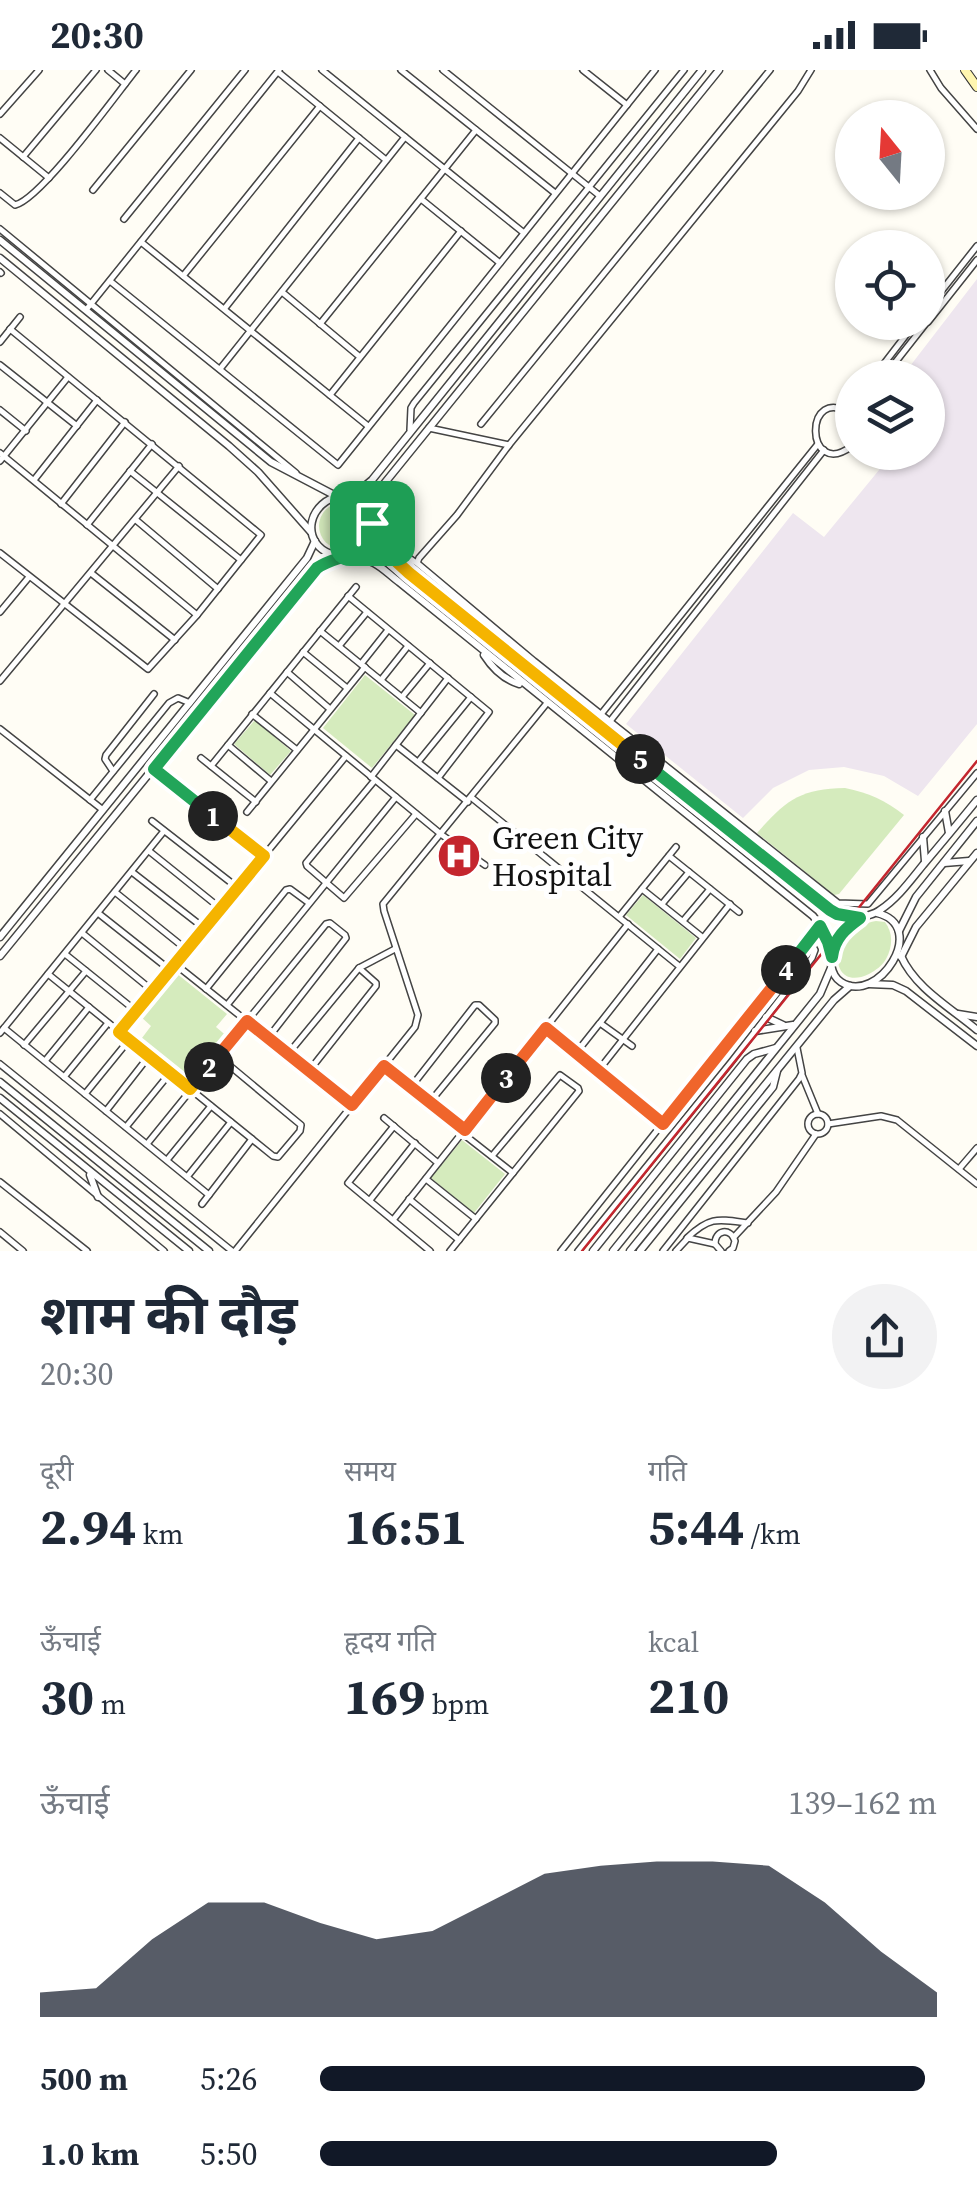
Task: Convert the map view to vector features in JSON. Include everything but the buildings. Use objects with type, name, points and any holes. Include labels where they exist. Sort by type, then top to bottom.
[{"type":"main road","points":[[965,70],[977,87]]},
{"type":"street","points":[[0,114],[39,70]]},
{"type":"street","points":[[23,157],[96,70]]},
{"type":"street","points":[[108,70],[125,84]]},
{"type":"street","points":[[0,193],[18,205],[26,201],[136,70]]},
{"type":"street","points":[[93,190],[191,70]]},
{"type":"street","points":[[124,219],[245,70]]},
{"type":"street","points":[[322,70],[524,233]]},
{"type":"street","points":[[400,70],[556,194]]},
{"type":"street","points":[[444,70],[600,196]]},
{"type":"street","points":[[582,70],[627,105]]},
{"type":"street","points":[[110,281],[337,465],[655,70]]},
{"type":"street","points":[[410,431],[414,403],[684,70]]},
{"type":"street","points":[[0,937],[308,558],[314,514],[320,505],[359,491],[372,480],[702,70]]},
{"type":"street","points":[[0,956],[317,568],[361,550],[370,539],[373,500],[379,490],[719,70]]},
{"type":"street","points":[[482,424],[770,70]]},
{"type":"street","points":[[417,563],[798,92],[811,70]]},
{"type":"street","points":[[930,70],[977,129]]},
{"type":"street","points":[[86,310],[279,71],[386,160]]},
{"type":"street","points":[[183,276],[320,106]]},
{"type":"street","points":[[320,324],[476,130]]},
{"type":"street","points":[[219,370],[405,136]]},
{"type":"street","points":[[0,138],[49,178]]},
{"type":"street","points":[[224,309],[360,138]]},
{"type":"street","points":[[421,199],[500,262]]},
{"type":"street","points":[[0,228],[14,246],[86,310],[271,462],[306,482],[361,503],[384,550],[409,573],[706,812],[830,910],[860,918]]},
{"type":"street","points":[[330,395],[461,231]]},
{"type":"street","points":[[0,240],[92,302],[306,482]]},
{"type":"street","points":[[141,242],[369,426]]},
{"type":"street","points":[[945,286],[977,246]]},
{"type":"street","points":[[0,258],[230,446],[258,472],[319,548],[331,555],[373,562],[813,916],[832,957]]},
{"type":"street","points":[[945,300],[977,260]]},
{"type":"street","points":[[0,273],[8,264]]},
{"type":"street","points":[[281,292],[360,358]]},
{"type":"street","points":[[0,342],[20,317]]},
{"type":"street","points":[[0,554],[148,669],[197,615],[261,533],[10,330]]},
{"type":"street","points":[[886,360],[902,340]]},
{"type":"street","points":[[897,360],[913,340]]},
{"type":"street","points":[[0,364],[76,426]]},
{"type":"street","points":[[68,377],[1,457],[197,615]]},
{"type":"street","points":[[33,480],[98,400]]},
{"type":"street","points":[[835,409],[819,416],[814,430],[821,447],[835,452]]},
{"type":"street","points":[[0,410],[26,431]]},
{"type":"street","points":[[61,504],[124,422]]},
{"type":"street","points":[[429,428],[509,445]]},
{"type":"street","points":[[87,526],[152,444]]},
{"type":"street","points":[[602,713],[821,447]]},
{"type":"street","points":[[611,720],[821,447]]},
{"type":"street","points":[[0,681],[179,466]]},
{"type":"street","points":[[130,470],[241,560]]},
{"type":"street","points":[[136,519],[218,589]]},
{"type":"street","points":[[376,536],[417,563],[834,902],[868,903],[977,773]]},
{"type":"street","points":[[91,573],[174,640]]},
{"type":"street","points":[[0,612],[29,577]]},
{"type":"street","points":[[211,766],[356,587]]},
{"type":"street","points":[[348,596],[489,713],[438,778]]},
{"type":"street","points":[[339,646],[367,612]]},
{"type":"street","points":[[248,812],[348,688],[388,630]]},
{"type":"street","points":[[320,631],[422,712]]},
{"type":"street","points":[[381,680],[408,646]]},
{"type":"street","points":[[303,652],[348,688]]},
{"type":"street","points":[[402,697],[430,664]]},
{"type":"street","points":[[286,672],[331,709]]},
{"type":"street","points":[[416,814],[347,898],[306,866],[448,678]]},
{"type":"street","points":[[270,693],[416,814],[485,865]]},
{"type":"street","points":[[114,771],[106,755],[154,694]]},
{"type":"street","points":[[418,762],[471,697]]},
{"type":"street","points":[[90,800],[168,703],[178,698],[190,702]]},
{"type":"street","points":[[0,1064],[233,1251],[418,1021],[383,904],[547,703]]},
{"type":"street","points":[[252,714],[298,750]]},
{"type":"street","points":[[0,730],[102,810]]},
{"type":"street","points":[[228,744],[272,782]]},
{"type":"street","points":[[396,744],[680,966]]},
{"type":"street","points":[[119,1032],[346,756]]},
{"type":"street","points":[[201,758],[256,802]]},
{"type":"street","points":[[154,769],[264,856]]},
{"type":"street","points":[[227,1005],[396,797]]},
{"type":"street","points":[[976,1044],[893,985],[850,986],[840,982],[834,975],[832,957],[833,947],[844,930],[860,918],[877,913],[903,890],[977,800]]},
{"type":"street","points":[[706,812],[712,803]]},
{"type":"street","points":[[945,811],[949,834]]},
{"type":"street","points":[[899,932],[911,904],[977,821]]},
{"type":"street","points":[[152,822],[238,888]]},
{"type":"street","points":[[966,835],[977,830]]},
{"type":"street","points":[[164,831],[2,1030],[209,1195]]},
{"type":"street","points":[[923,837],[926,862]]},
{"type":"street","points":[[619,917],[676,847]]},
{"type":"street","points":[[148,851],[221,909]]},
{"type":"street","points":[[864,984],[884,975],[916,927],[977,854]]},
{"type":"street","points":[[669,856],[739,912]]},
{"type":"street","points":[[944,862],[971,861]]},
{"type":"street","points":[[132,872],[204,928]]},
{"type":"street","points":[[661,904],[689,872]]},
{"type":"street","points":[[642,888],[703,938]]},
{"type":"street","points":[[682,921],[710,889]]},
{"type":"street","points":[[206,988],[286,890],[309,903]]},
{"type":"street","points":[[115,892],[187,950]]},
{"type":"street","points":[[598,1071],[730,904]]},
{"type":"street","points":[[98,913],[206,988],[352,1105]]},
{"type":"street","points":[[877,913],[894,921],[900,953],[915,978],[977,1030]]},
{"type":"street","points":[[147,1144],[328,922],[346,938],[268,1038]]},
{"type":"street","points":[[393,1220],[628,924]]},
{"type":"street","points":[[562,1251],[820,926]]},
{"type":"street","points":[[82,933],[153,991]]},
{"type":"street","points":[[578,1251],[812,958],[815,950],[809,940]]},
{"type":"street","points":[[288,1054],[359,968],[396,948]]},
{"type":"street","points":[[576,1053],[658,949]]},
{"type":"street","points":[[64,954],[136,1011]]},
{"type":"street","points":[[613,1251],[824,988],[832,967]]},
{"type":"street","points":[[309,1071],[376,986],[359,968]]},
{"type":"street","points":[[24,1044],[86,971]]},
{"type":"street","points":[[48,974],[278,1157],[300,1131],[301,1124],[218,1056]]},
{"type":"street","points":[[630,1251],[834,1000],[850,986]]},
{"type":"street","points":[[410,1087],[475,1005],[479,1005],[495,1023],[430,1102]]},
{"type":"street","points":[[45,1061],[89,1007]]},
{"type":"street","points":[[957,1014],[977,1016]]},
{"type":"street","points":[[766,1017],[784,1026]]},
{"type":"street","points":[[64,1077],[108,1023]]},
{"type":"street","points":[[600,1023],[632,1046]]},
{"type":"street","points":[[756,1031],[795,1025]]},
{"type":"street","points":[[546,1028],[663,1124]]},
{"type":"street","points":[[85,1094],[129,1040]]},
{"type":"street","points":[[796,1046],[818,1114]]},
{"type":"street","points":[[593,1251],[748,1059],[776,1048]]},
{"type":"street","points":[[106,1111],[150,1056]]},
{"type":"street","points":[[384,1066],[512,1173]]},
{"type":"street","points":[[640,1251],[774,1086],[778,1070]]},
{"type":"street","points":[[126,1127],[170,1073]]},
{"type":"street","points":[[663,1251],[802,1073]]},
{"type":"street","points":[[450,1251],[580,1090],[564,1075],[559,1076],[492,1156]]},
{"type":"street","points":[[0,1082],[209,1251]]},
{"type":"street","points":[[0,1098],[189,1251]]},
{"type":"street","points":[[167,1160],[211,1106]]},
{"type":"street","points":[[0,1114],[164,1251]]},
{"type":"street","points":[[818,1114],[828,1124],[823,1133],[816,1134],[808,1124],[818,1114]]},
{"type":"street","points":[[828,1124],[881,1116],[897,1120],[977,1184]]},
{"type":"street","points":[[384,1118],[438,1162]]},
{"type":"street","points":[[187,1177],[231,1122]]},
{"type":"street","points":[[53,1126],[78,1127]]},
{"type":"street","points":[[394,1126],[348,1182],[430,1251]]},
{"type":"street","points":[[734,1249],[734,1237],[776,1192],[816,1134]]},
{"type":"street","points":[[202,1204],[252,1139]]},
{"type":"street","points":[[369,1200],[415,1144]]},
{"type":"street","points":[[958,1170],[977,1148]]},
{"type":"street","points":[[89,1172],[98,1197]]},
{"type":"street","points":[[426,1178],[476,1219]]},
{"type":"street","points":[[0,1182],[87,1251]]},
{"type":"street","points":[[409,1199],[459,1240]]},
{"type":"street","points":[[676,1251],[700,1225],[710,1220],[748,1223]]},
{"type":"street","points":[[0,1232],[23,1251]]},
{"type":"street","points":[[720,1251],[715,1238],[720,1232],[734,1237]]},
{"type":"street","points":[[687,1238],[715,1244]]},
{"type":"shaded area","points":[[977,279],[977,724],[918,796],[884,776],[844,767],[809,770],[773,788],[743,818],[626,724],[793,513],[824,537],[879,470],[945,470],[945,360],[915,360],[930,340],[945,340],[945,321]]},
{"type":"green space","points":[[342,503],[359,509],[365,526],[359,543],[342,549],[325,543],[319,526],[325,509]]},
{"type":"green space","points":[[365,675],[415,715],[372,768],[323,728]]},
{"type":"green space","points":[[255,720],[291,751],[270,775],[234,744]]},
{"type":"green space","points":[[845,788],[876,798],[904,815],[839,894],[834,895],[757,833],[795,798]]},
{"type":"green space","points":[[643,895],[696,938],[680,959],[626,915]]},
{"type":"green space","points":[[885,922],[890,931],[886,959],[869,974],[855,978],[846,975],[838,958],[841,947],[859,927]]},
{"type":"green space","points":[[176,973],[227,1014],[216,1027],[229,1038],[191,1085],[139,1042],[151,1026],[140,1016]]},
{"type":"green space","points":[[462,1140],[505,1174],[474,1213],[431,1178]]},
{"type":"railway","points":[[582,1251],[977,761]]},
{"type":"place","name":"Green City Hospital","points":[[459,856]]},
{"type":"route","points":[[372,523],[384,550],[409,573],[824,906],[837,914],[860,918],[844,930],[833,947],[832,957],[820,926],[663,1124],[546,1028],[465,1130],[384,1066],[352,1105],[247,1021],[190,1089],[119,1032],[264,856],[154,769],[317,568],[361,550],[370,539],[372,523]]}]
